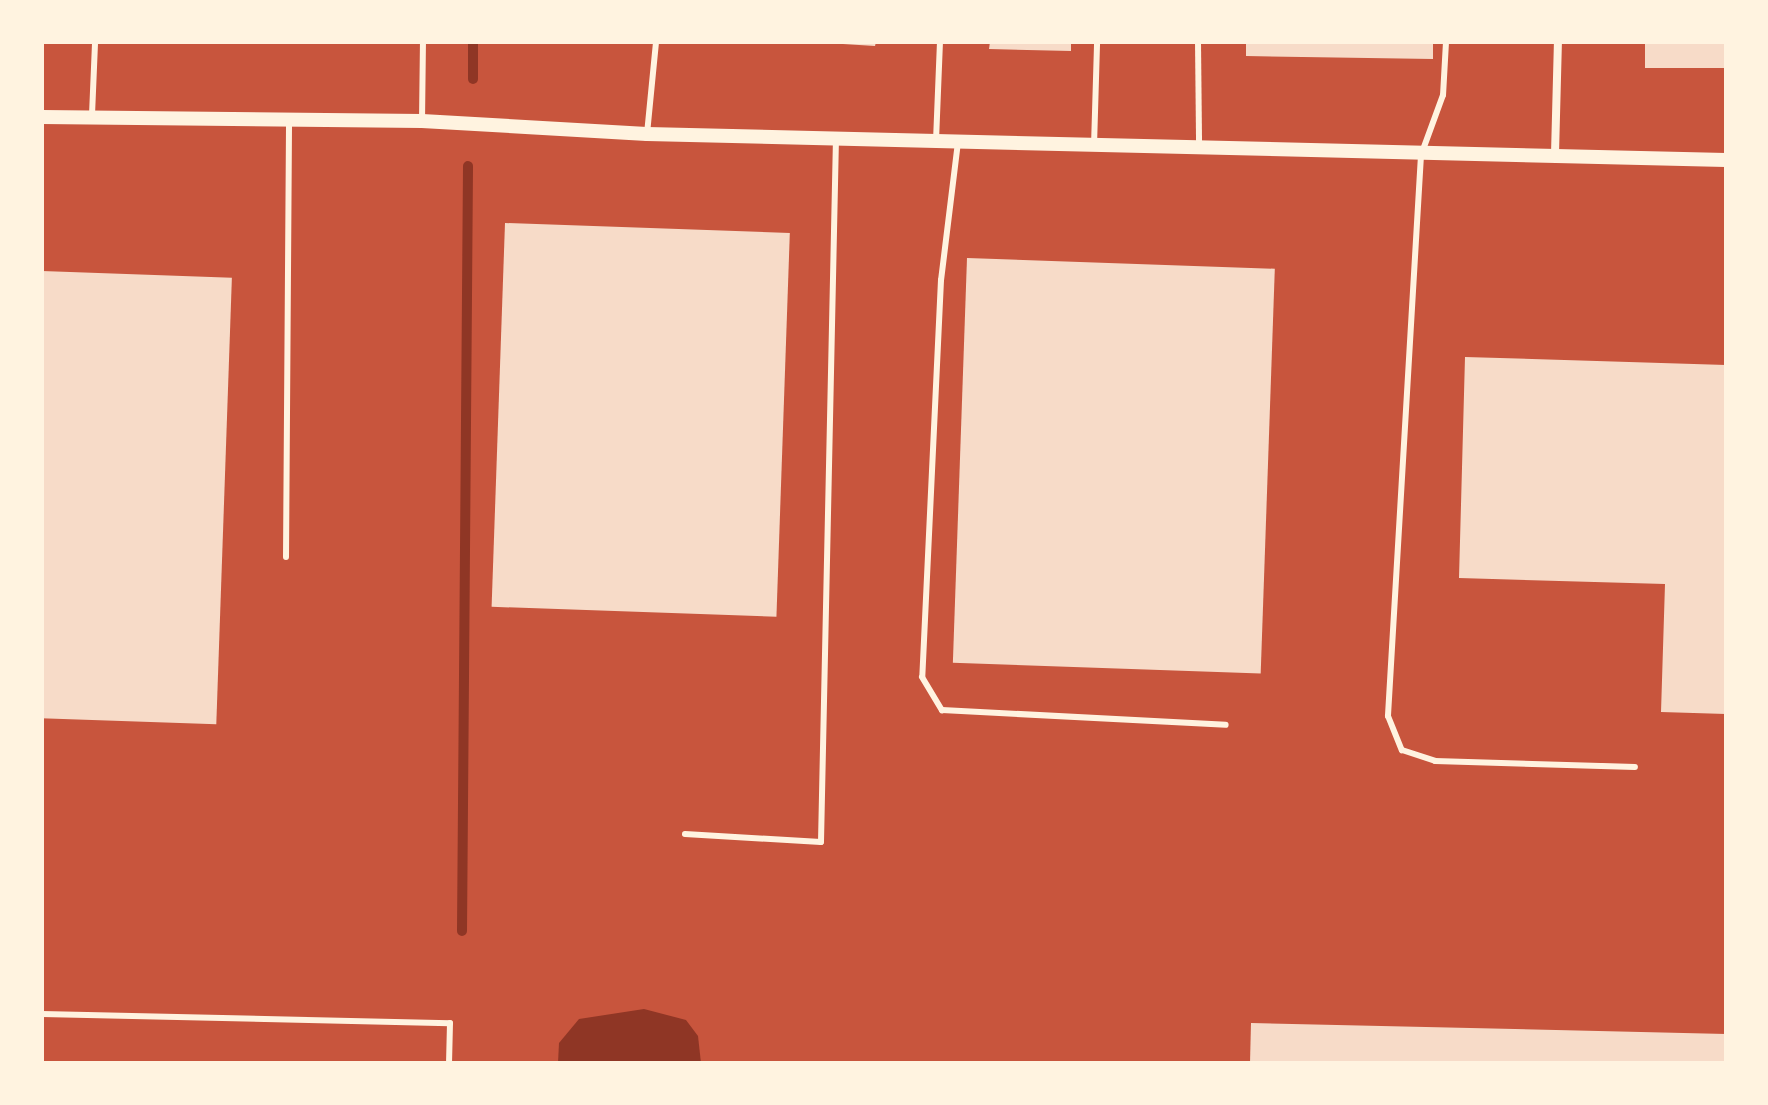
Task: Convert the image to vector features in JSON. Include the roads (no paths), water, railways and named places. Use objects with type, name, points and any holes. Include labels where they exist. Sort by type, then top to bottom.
[{"type":"street","points":[[1555,154],[1558,42]]},
{"type":"street","points":[[42,117],[289,124],[422,121],[647,134],[1726,160]]},
{"type":"lane","points":[[92,119],[95,42]]},
{"type":"lane","points":[[422,121],[423,42]]},
{"type":"lane","points":[[647,134],[656,42]]},
{"type":"lane","points":[[936,141],[940,42]]},
{"type":"lane","points":[[1094,146],[1097,42]]},
{"type":"lane","points":[[1198,42],[1199,149]]},
{"type":"lane","points":[[1446,42],[1443,95],[1421,155],[1388,716],[1402,750],[1435,761],[1635,767]]},
{"type":"lane","points":[[286,557],[289,124]]},
{"type":"lane","points":[[685,834],[821,842],[836,139]]},
{"type":"lane","points":[[958,142],[941,280],[922,677],[942,710],[1226,725]]},
{"type":"lane","points":[[42,1014],[450,1023],[449,1063]]},
{"type":"waterway","points":[[473,42],[473,79]]},
{"type":"waterway","points":[[462,931],[468,166]]}]
